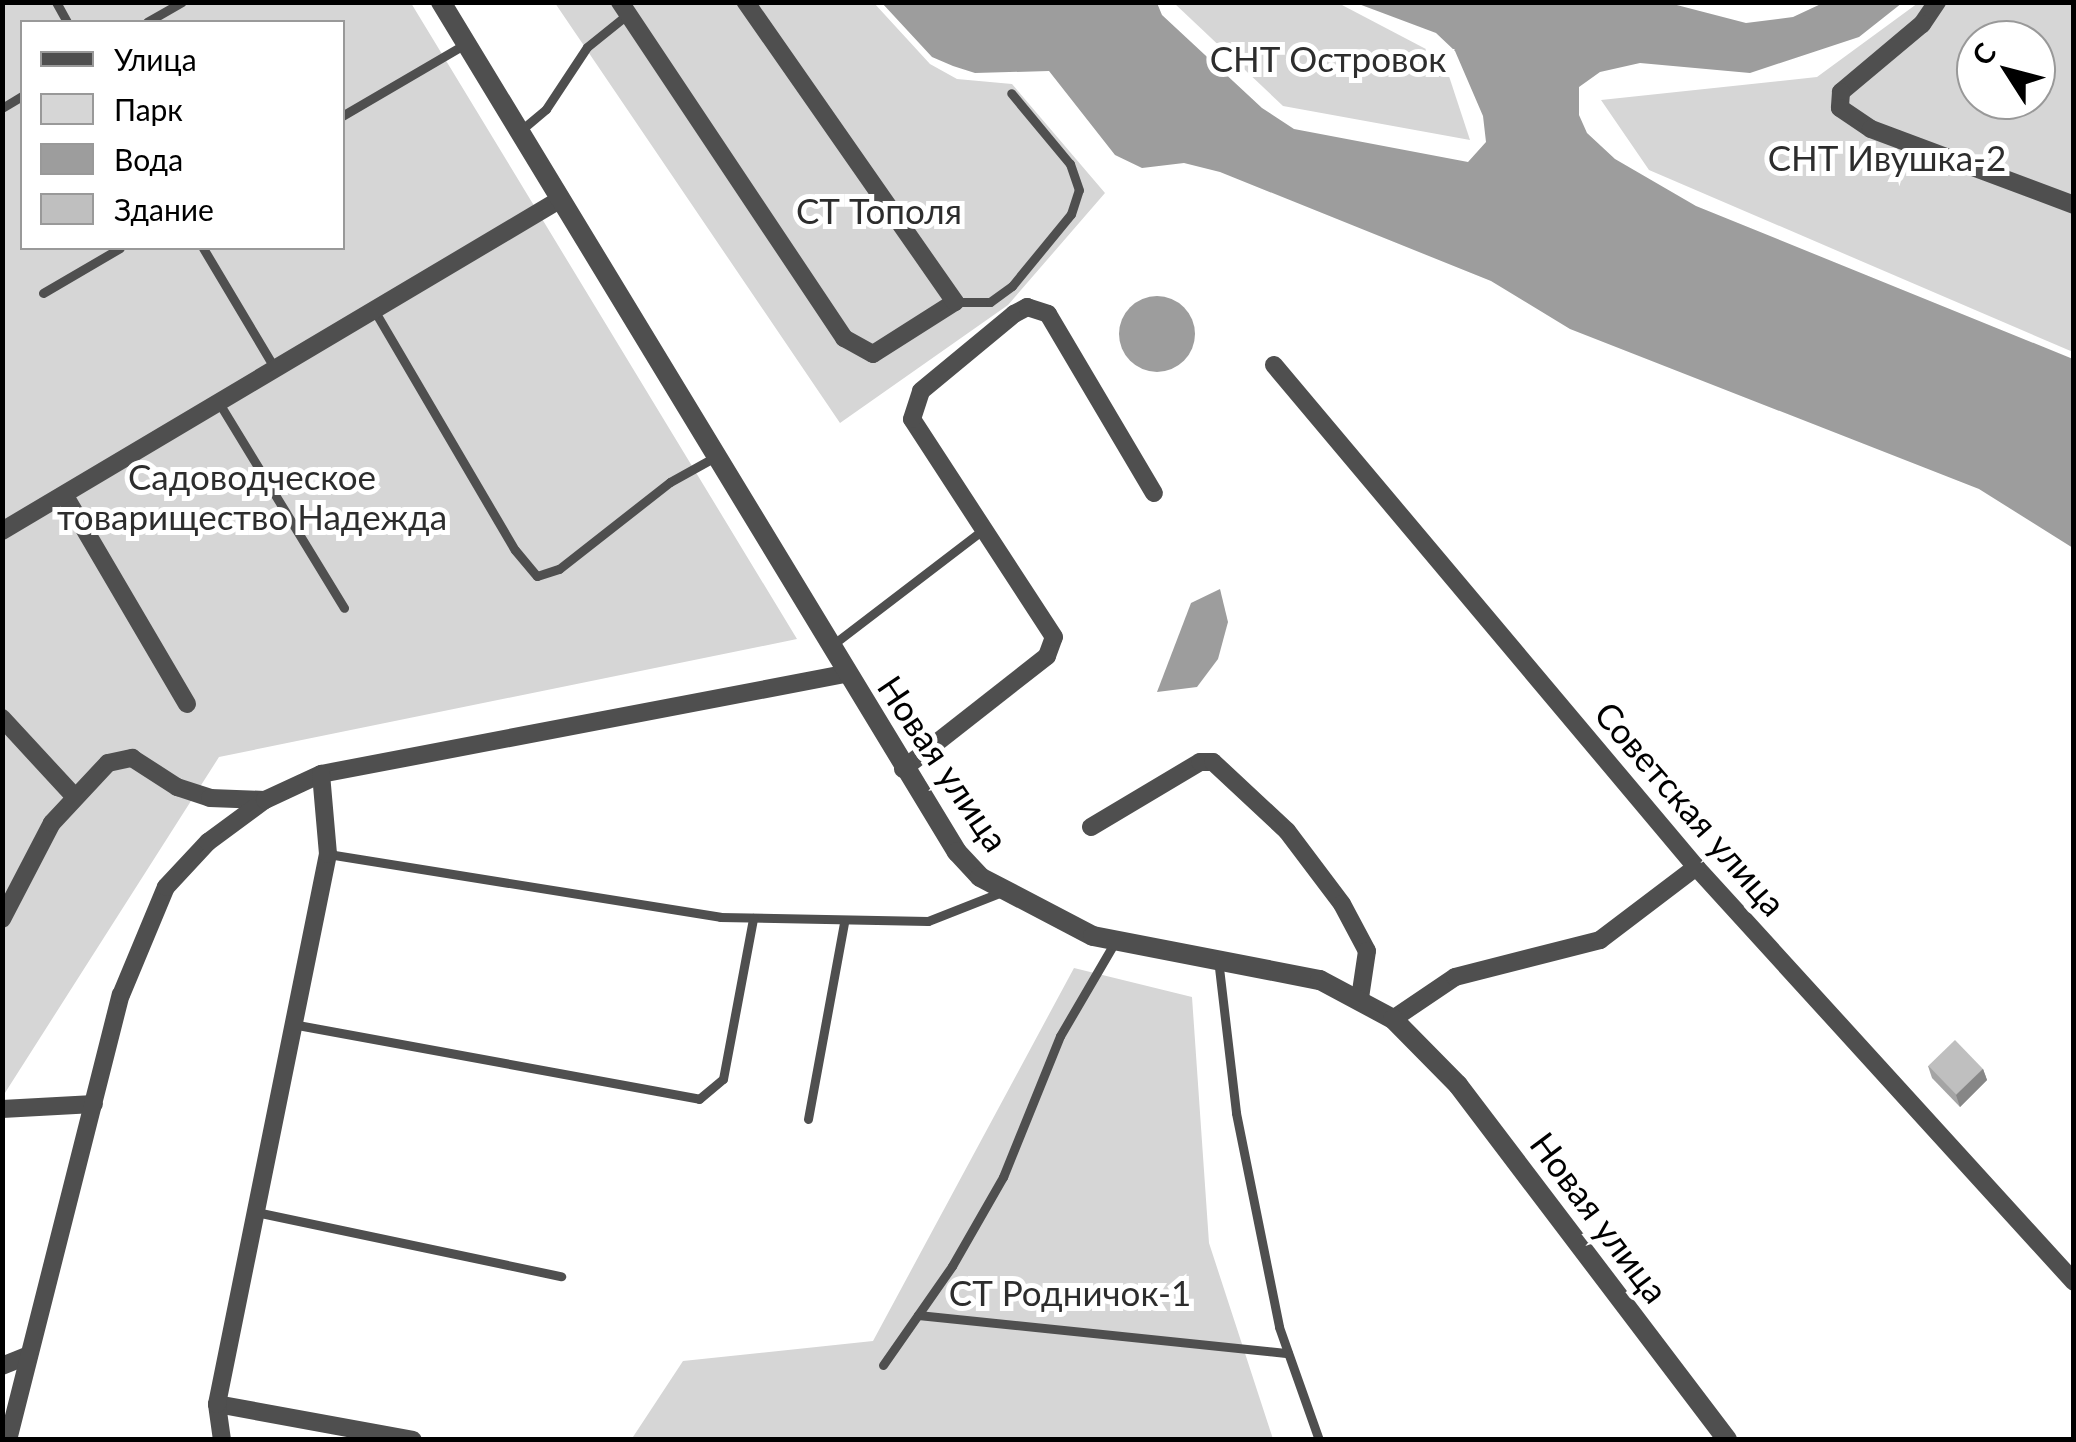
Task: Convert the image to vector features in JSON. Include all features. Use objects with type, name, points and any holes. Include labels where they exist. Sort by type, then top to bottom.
[{"type":"street","name":"Новая улица","points":[[441,2],[828,648],[956,852],[1004,891],[1047,917],[1116,940],[1218,956],[1320,980],[1394,1019],[1458,1084],[1727,1440]]},
{"type":"street","points":[[644,2],[624,8],[855,349],[872,354],[956,302],[746,2]]},
{"type":"street","points":[[1937,2],[1922,24],[1841,92],[1840,108],[1871,129],[2074,204]]},
{"type":"street","points":[[2,532],[561,199]]},
{"type":"street","points":[[903,769],[1051,647],[1050,623],[984,529],[911,410],[920,391],[1027,307],[1048,314],[1154,493]]},
{"type":"street","name":"Советская улица","points":[[1274,364],[1696,867],[2074,1282]]},
{"type":"street","points":[[65,496],[187,704]]},
{"type":"street","points":[[8,1440],[122,995],[166,887],[208,842],[265,800],[320,774],[844,674]]},
{"type":"street","points":[[2,718],[72,795]]},
{"type":"street","points":[[2,919],[37,846],[72,795],[108,763],[132,758],[190,793],[265,800]]},
{"type":"street","points":[[1091,826],[1200,762],[1212,762],[1286,831],[1342,904],[1368,952],[1360,998]]},
{"type":"street","points":[[222,1440],[217,1404],[289,1024],[328,854],[320,774]]},
{"type":"street","points":[[1394,1019],[1454,976],[1600,940],[1696,867]]},
{"type":"street","points":[[2,1109],[94,1104]]},
{"type":"street","points":[[2,1366],[29,1355]]},
{"type":"street","points":[[217,1404],[413,1440]]},
{"type":"lane","points":[[150,20],[182,2]]},
{"type":"lane","points":[[520,131],[546,109],[587,47],[624,8]]},
{"type":"lane","points":[[345,114],[466,44]]},
{"type":"lane","points":[[956,302],[990,302],[1012,286],[1071,214],[1079,190],[1070,164],[1010,93]]},
{"type":"lane","points":[[42,293],[117,250]]},
{"type":"lane","points":[[204,250],[275,369]]},
{"type":"lane","points":[[374,310],[515,550],[537,576],[559,569],[670,482],[715,457]]},
{"type":"lane","points":[[219,402],[344,608]]},
{"type":"lane","points":[[828,648],[984,529]]},
{"type":"lane","points":[[328,854],[753,918],[928,920],[1004,891]]},
{"type":"lane","points":[[289,1024],[698,1099],[723,1078],[753,918]]},
{"type":"lane","points":[[808,1119],[844,922]]},
{"type":"lane","points":[[882,1366],[1003,1177],[1060,1036],[1116,940]]},
{"type":"lane","points":[[1218,956],[1236,1114],[1288,1353],[1319,1440]]},
{"type":"lane","points":[[254,1212],[561,1276]]},
{"type":"lane","points":[[918,1315],[1288,1353]]},
{"type":"green space","name":"Садоводческое товарищество Надежда","points":[[3,3],[411,3],[797,639],[219,757],[3,1096]]},
{"type":"green space","name":"СТ Тополя","points":[[555,3],[874,3],[930,64],[957,79],[1012,84],[1105,193],[1008,305],[840,423]]},
{"type":"green space","name":"СНТ Островок","points":[[1174,3],[1342,5],[1443,58],[1470,140],[1283,106]]},
{"type":"green space","name":"СНТ Ивушка-2","points":[[1918,3],[2073,3],[2073,352],[1649,170],[1601,100],[1817,77]]},
{"type":"green space","name":"СТ Родничок-1","points":[[1074,968],[1192,997],[1209,1243],[1273,1439],[631,1440],[683,1361],[873,1341]]},
{"type":"water","points":[[882,3],[1157,3],[1162,15],[1262,108],[1294,129],[1468,162],[1486,142],[1483,116],[1455,51],[1436,33],[1356,3],[1669,3],[1746,23],[1793,17],[1823,3],[1902,3],[1859,37],[1750,73],[1640,63],[1600,72],[1579,87],[1579,115],[1587,133],[1615,159],[1696,206],[2073,359],[2073,548],[1979,489],[1570,329],[1491,281],[1220,172],[1184,163],[1142,168],[1115,155],[1049,71],[975,73],[953,66],[932,57]]},
{"type":"water","points":[[1157,296],[1184,307],[1195,334],[1184,361],[1157,372],[1130,361],[1119,334],[1130,307]]},
{"type":"water","points":[[1220,589],[1228,622],[1218,659],[1197,687],[1157,692],[1191,603]]},
{"type":"building","points":[[1955,1040],[1983,1069],[1956,1094],[1928,1066]]}]
